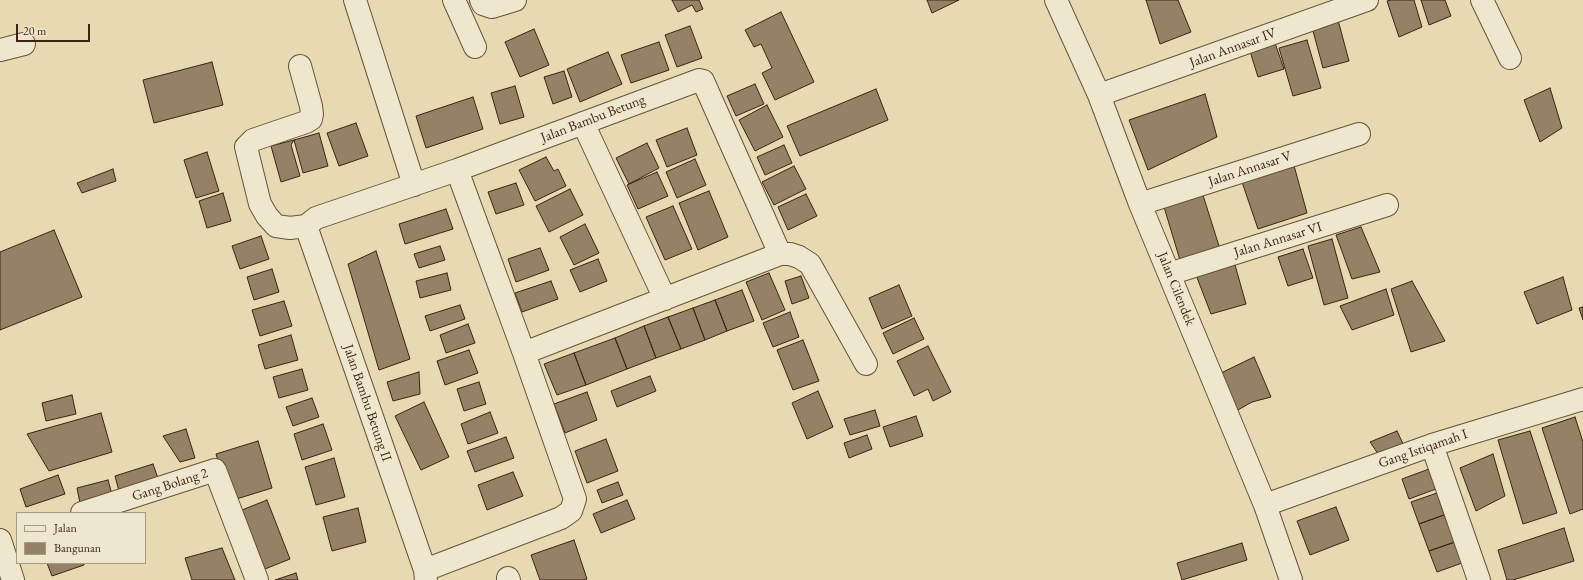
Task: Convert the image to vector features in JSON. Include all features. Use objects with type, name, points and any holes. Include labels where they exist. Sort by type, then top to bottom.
[{"type":"street","points":[[355,0],[414,185]]},
{"type":"street","points":[[454,0],[475,47]]},
{"type":"street","points":[[481,0],[483,4],[492,7],[515,0]]},
{"type":"street","name":"Jalan Cilendek","points":[[1056,0],[1099,95],[1140,204],[1265,505],[1291,580]]},
{"type":"street","name":"Jalan Annasar IV","points":[[1099,95],[1367,0]]},
{"type":"street","points":[[1482,0],[1510,58]]},
{"type":"street","points":[[0,50],[24,44]]},
{"type":"street","points":[[300,66],[311,106],[311,119],[253,140],[246,146],[260,204],[267,216],[276,226],[290,228],[306,226]]},
{"type":"street","name":"Jalan Bambu Betung","points":[[306,226],[316,218],[457,170],[695,80],[703,81],[780,254]]},
{"type":"street","points":[[583,123],[665,299]]},
{"type":"street","name":"Jalan Annasar V","points":[[1140,204],[1359,134]]},
{"type":"street","points":[[425,575],[561,518],[571,511],[575,499],[524,353],[457,170]]},
{"type":"street","name":"Jalan Annasar VI","points":[[1169,274],[1387,205]]},
{"type":"street","name":"Jalan Bambu Betung II","points":[[306,226],[425,575]]},
{"type":"street","points":[[524,353],[780,254],[794,255],[810,264],[866,364]]},
{"type":"street","name":"Gang Istiqamah I","points":[[1265,505],[1432,445],[1583,399]]},
{"type":"street","points":[[1432,445],[1479,580]]},
{"type":"street","name":"Gang Bolang 2","points":[[85,512],[215,470],[257,580]]},
{"type":"street","points":[[13,580],[0,541],[16,535]]},
{"type":"building","points":[[672,0],[699,0],[703,9],[696,12],[692,5],[678,12]]},
{"type":"building","points":[[927,0],[959,0],[932,13]]},
{"type":"building","points":[[1146,0],[1178,0],[1191,32],[1160,44]]},
{"type":"building","points":[[1414,0],[1422,27],[1399,37],[1387,1]]},
{"type":"building","points":[[1421,0],[1445,0],[1451,16],[1429,25]]},
{"type":"building","points":[[781,12],[814,82],[775,100],[762,73],[772,68],[761,44],[754,47],[745,30]]},
{"type":"building","points":[[1338,20],[1349,61],[1323,68],[1312,27]]},
{"type":"building","points":[[690,26],[702,58],[677,67],[665,35]]},
{"type":"building","points":[[534,29],[549,65],[520,77],[505,42]]},
{"type":"building","points":[[1274,40],[1284,69],[1258,77],[1249,48]]},
{"type":"building","points":[[1307,40],[1321,88],[1293,96],[1279,48]]},
{"type":"building","points":[[659,42],[669,70],[631,83],[621,55]]},
{"type":"building","points":[[608,52],[622,84],[580,102],[567,69]]},
{"type":"building","points":[[212,62],[223,105],[154,123],[143,80]]},
{"type":"building","points":[[564,71],[572,97],[553,104],[544,77]]},
{"type":"building","points":[[755,84],[764,104],[736,116],[727,96]]},
{"type":"building","points":[[515,86],[524,117],[500,124],[491,93]]},
{"type":"building","points":[[1550,88],[1562,128],[1540,142],[1524,100]]},
{"type":"building","points":[[876,89],[888,120],[800,156],[787,126]]},
{"type":"building","points":[[1205,94],[1217,137],[1148,170],[1129,120]]},
{"type":"building","points":[[473,97],[483,129],[426,148],[416,116]]},
{"type":"building","points":[[767,105],[783,137],[755,151],[739,120]]},
{"type":"building","points":[[356,123],[368,156],[339,166],[327,133]]},
{"type":"building","points":[[687,128],[697,155],[667,167],[656,140]]},
{"type":"building","points":[[319,133],[328,166],[303,173],[294,140]]},
{"type":"building","points":[[294,140],[291,145],[300,176],[281,182],[271,146]]},
{"type":"building","points":[[647,143],[659,168],[629,184],[616,158]]},
{"type":"building","points":[[784,145],[792,163],[765,175],[757,157]]},
{"type":"building","points":[[207,152],[219,191],[196,198],[184,160]]},
{"type":"building","points":[[546,157],[554,171],[558,169],[566,186],[535,201],[519,170]]},
{"type":"building","points":[[695,159],[706,185],[677,198],[666,172]]},
{"type":"building","points":[[1293,162],[1307,213],[1258,229],[1241,179]]},
{"type":"building","points":[[794,166],[806,189],[774,205],[762,182]]},
{"type":"building","points":[[113,169],[116,181],[82,193],[77,183]]},
{"type":"building","points":[[657,172],[668,196],[638,209],[627,185]]},
{"type":"building","points":[[516,183],[524,205],[496,214],[488,192]]},
{"type":"building","points":[[570,189],[583,215],[549,232],[536,206]]},
{"type":"building","points":[[709,191],[728,237],[698,250],[679,203]]},
{"type":"building","points":[[1202,192],[1219,246],[1180,260],[1164,207]]},
{"type":"building","points":[[223,193],[231,221],[207,228],[199,201]]},
{"type":"building","points":[[806,194],[817,216],[788,230],[778,207]]},
{"type":"building","points":[[673,206],[692,249],[665,260],[646,217]]},
{"type":"building","points":[[446,209],[453,229],[405,244],[399,224]]},
{"type":"building","points":[[585,224],[599,253],[574,265],[560,237]]},
{"type":"building","points":[[1361,227],[1380,272],[1352,279],[1336,235]]},
{"type":"building","points":[[54,230],[82,297],[0,330],[0,252]]},
{"type":"building","points":[[261,236],[269,259],[240,269],[232,246]]},
{"type":"building","points":[[1332,239],[1348,298],[1324,305],[1308,246]]},
{"type":"building","points":[[440,246],[445,260],[419,268],[414,254]]},
{"type":"building","points":[[540,248],[549,270],[516,282],[508,259]]},
{"type":"building","points":[[1303,249],[1313,278],[1288,286],[1278,257]]},
{"type":"building","points":[[376,251],[410,359],[379,370],[348,264]]},
{"type":"building","points":[[598,259],[607,281],[580,292],[570,270]]},
{"type":"building","points":[[1235,265],[1246,304],[1211,314],[1196,275]]},
{"type":"building","points":[[272,269],[279,292],[254,300],[247,277]]},
{"type":"building","points":[[447,273],[451,290],[420,298],[416,281]]},
{"type":"building","points":[[769,273],[785,310],[762,320],[746,282]]},
{"type":"building","points":[[801,276],[809,298],[792,304],[785,281]]},
{"type":"building","points":[[1563,277],[1572,310],[1537,324],[1524,292]]},
{"type":"building","points":[[551,281],[558,299],[522,312],[515,293]]},
{"type":"building","points":[[1412,281],[1445,341],[1411,352],[1391,289]]},
{"type":"building","points":[[899,285],[912,316],[882,329],[869,298]]},
{"type":"building","points":[[1386,289],[1394,315],[1352,330],[1340,306]]},
{"type":"building","points":[[742,290],[754,321],[727,331],[715,300]]},
{"type":"building","points":[[715,300],[727,331],[705,340],[693,308]]},
{"type":"building","points":[[284,301],[292,326],[260,336],[252,310]]},
{"type":"building","points":[[460,305],[465,319],[430,331],[425,316]]},
{"type":"building","points":[[1583,307],[1583,320],[1579,308]]},
{"type":"building","points":[[693,308],[705,340],[681,349],[668,317]]},
{"type":"building","points":[[790,312],[799,337],[773,347],[763,323]]},
{"type":"building","points":[[668,317],[681,349],[656,358],[644,326]]},
{"type":"building","points":[[914,318],[924,339],[893,354],[883,333]]},
{"type":"building","points":[[468,324],[475,343],[446,353],[440,335]]},
{"type":"building","points":[[644,326],[656,358],[627,369],[615,338]]},
{"type":"building","points":[[291,335],[298,360],[265,369],[258,345]]},
{"type":"building","points":[[615,338],[627,369],[586,385],[574,353]]},
{"type":"building","points":[[803,340],[819,381],[793,390],[777,350]]},
{"type":"building","points":[[928,346],[951,392],[933,401],[928,389],[914,396],[897,361]]},
{"type":"building","points":[[469,350],[478,373],[445,385],[437,361]]},
{"type":"building","points":[[574,353],[586,385],[557,395],[544,364]]},
{"type":"building","points":[[1254,357],[1271,397],[1252,402],[1236,411],[1221,373]]},
{"type":"building","points":[[302,369],[308,390],[279,398],[273,377]]},
{"type":"building","points":[[419,372],[420,394],[393,401],[387,382]]},
{"type":"building","points":[[650,376],[656,391],[617,407],[611,391]]},
{"type":"building","points":[[479,382],[486,404],[464,411],[457,389]]},
{"type":"building","points":[[818,391],[833,427],[807,439],[792,403]]},
{"type":"building","points":[[587,392],[597,420],[565,433],[554,404]]},
{"type":"building","points":[[72,395],[76,414],[46,421],[42,403]]},
{"type":"building","points":[[312,398],[319,417],[293,426],[286,407]]},
{"type":"building","points":[[424,402],[449,457],[421,470],[395,416]]},
{"type":"building","points":[[875,410],[880,426],[850,435],[844,419]]},
{"type":"building","points":[[490,412],[498,433],[468,444],[461,424]]},
{"type":"building","points":[[101,413],[112,452],[49,471],[27,434]]},
{"type":"building","points":[[916,416],[923,436],[890,447],[883,427]]},
{"type":"building","points":[[1575,417],[1583,442],[1583,509],[1570,514],[1542,428]]},
{"type":"building","points":[[323,424],[332,450],[302,460],[294,434]]},
{"type":"building","points":[[186,429],[195,458],[180,462],[163,436]]},
{"type":"building","points":[[1397,431],[1405,448],[1381,458],[1370,442]]},
{"type":"building","points":[[1530,431],[1557,513],[1523,524],[1498,440]]},
{"type":"building","points":[[867,435],[872,449],[849,458],[844,443]]},
{"type":"building","points":[[506,437],[514,458],[475,472],[467,451]]},
{"type":"building","points":[[606,439],[618,471],[587,483],[575,451]]},
{"type":"building","points":[[258,441],[272,488],[230,501],[216,454]]},
{"type":"building","points":[[1493,454],[1505,496],[1476,511],[1460,468]]},
{"type":"building","points":[[334,458],[345,497],[316,505],[305,467]]},
{"type":"building","points":[[153,464],[159,481],[120,495],[115,476]]},
{"type":"building","points":[[1429,469],[1436,489],[1409,499],[1402,479]]},
{"type":"building","points":[[513,472],[523,496],[487,510],[478,485]]},
{"type":"building","points":[[58,475],[65,494],[26,507],[20,489]]},
{"type":"building","points":[[108,480],[113,498],[81,508],[77,488]]},
{"type":"building","points":[[618,482],[623,495],[602,503],[597,490]]},
{"type":"building","points":[[1437,493],[1444,515],[1419,524],[1411,502]]},
{"type":"building","points":[[267,500],[290,559],[265,569],[242,510]]},
{"type":"building","points":[[627,500],[635,519],[601,533],[593,514]]},
{"type":"building","points":[[1336,507],[1349,540],[1310,555],[1297,521]]},
{"type":"building","points":[[358,508],[366,542],[332,551],[323,517]]},
{"type":"building","points":[[1444,515],[1455,542],[1429,551],[1419,524]]},
{"type":"building","points":[[1564,528],[1574,561],[1513,580],[1507,580],[1498,550]]},
{"type":"building","points":[[574,540],[587,579],[540,580],[531,555]]},
{"type":"building","points":[[1455,542],[1462,563],[1437,572],[1429,551]]},
{"type":"building","points":[[1242,543],[1247,560],[1182,580],[1177,563]]},
{"type":"building","points":[[222,548],[235,580],[192,580],[185,558]]},
{"type":"building","points":[[47,564],[84,564],[84,565],[52,576]]},
{"type":"building","points":[[296,573],[298,580],[275,580]]}]
